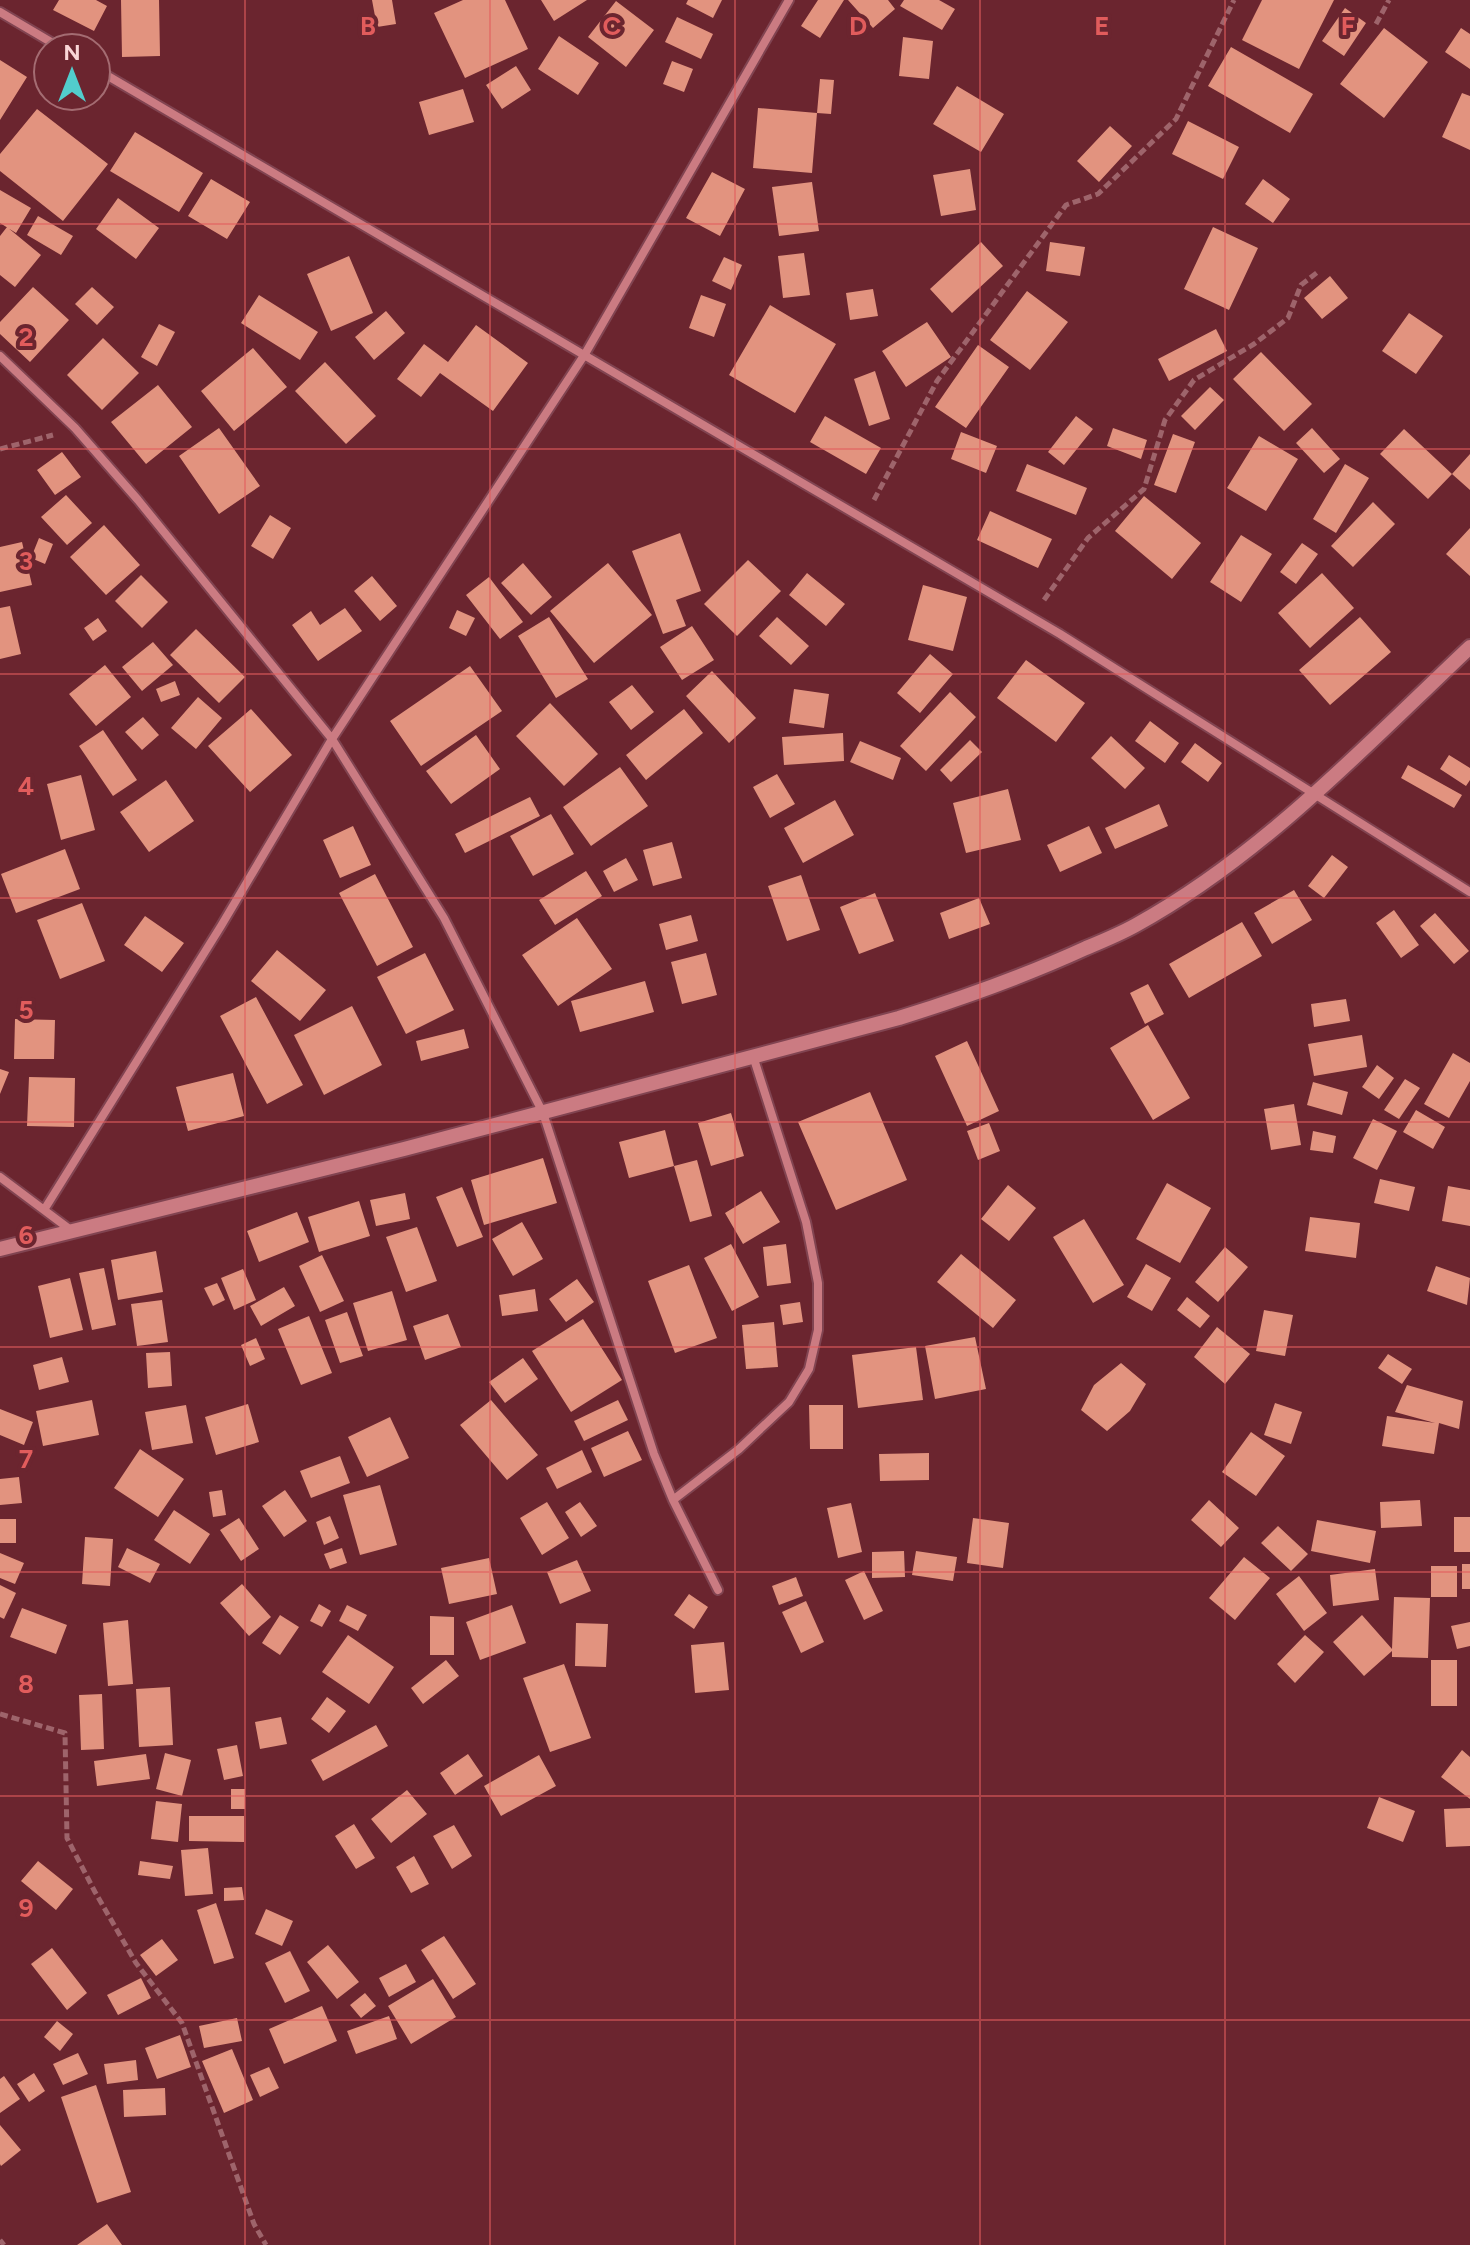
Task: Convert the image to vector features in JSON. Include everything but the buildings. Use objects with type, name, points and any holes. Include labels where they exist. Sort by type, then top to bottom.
[{"type":"street","points":[[44,1210],[221,926],[332,739],[585,354],[789,0]]},
{"type":"street","points":[[0,12],[34,32]]},
{"type":"street","points":[[112,78],[1032,617],[1470,892]]},
{"type":"street","points":[[0,356],[75,428],[138,500],[332,739],[444,918],[543,1113],[654,1454],[718,1590]]},
{"type":"street","points":[[0,1249],[543,1113],[971,996],[1135,926],[1202,884],[1266,837],[1470,647]]},
{"type":"street","points":[[673,1500],[739,1449],[789,1402],[809,1369],[818,1330],[818,1283],[806,1222],[753,1055]]},
{"type":"street","points":[[0,1177],[72,1231]]},
{"type":"path","points":[[864,519],[937,381],[1066,205],[1098,194],[1176,119],[1234,0]]},
{"type":"path","points":[[1376,24],[1389,0]]},
{"type":"path","points":[[1032,617],[1088,538],[1144,489],[1165,420],[1194,380],[1254,344],[1288,318],[1301,285],[1319,271]]},
{"type":"path","points":[[0,449],[75,428]]},
{"type":"path","points":[[0,1714],[65,1733],[67,1838],[136,1963],[182,2023],[254,2224],[266,2245]]},
{"type":"path","points":[[0,2240],[4,2245]]}]
